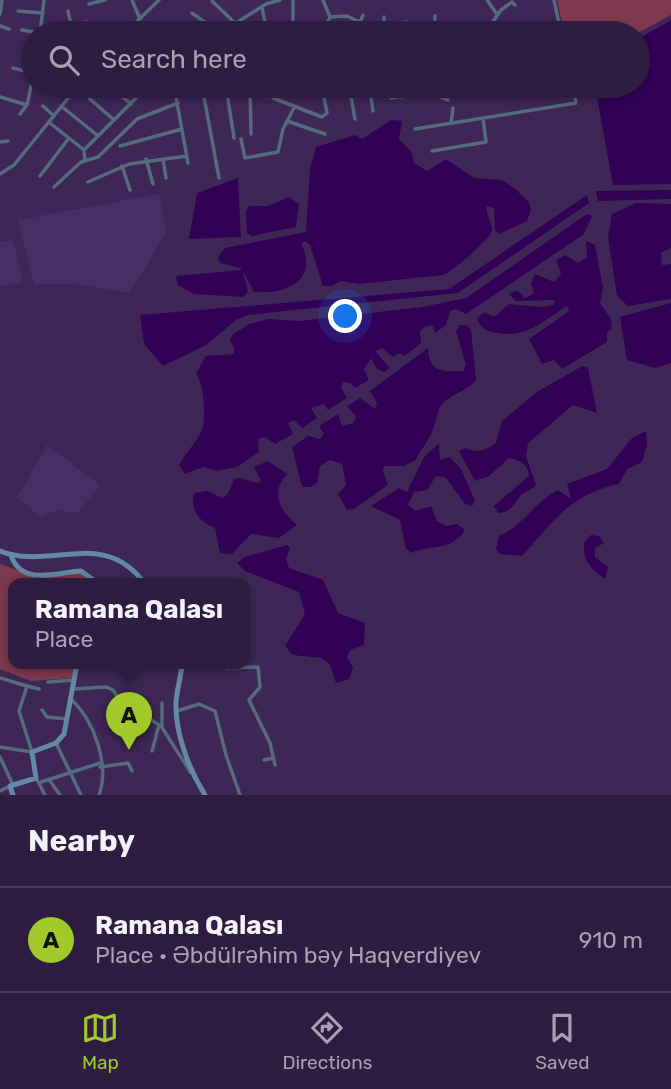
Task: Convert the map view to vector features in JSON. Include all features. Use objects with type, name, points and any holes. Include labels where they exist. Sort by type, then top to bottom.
[{"type":"street","points":[[0,14],[2,0]]},
{"type":"street","points":[[42,21],[44,0]]},
{"type":"street","points":[[89,4],[105,0]]},
{"type":"street","points":[[132,0],[138,21],[159,0]]},
{"type":"street","points":[[238,21],[267,3],[280,0]]},
{"type":"street","points":[[293,0],[293,21]]},
{"type":"street","points":[[323,0],[330,16],[328,21]]},
{"type":"street","points":[[487,0],[497,14]]},
{"type":"street","points":[[493,21],[497,14],[520,0]]},
{"type":"street","points":[[554,0],[558,21]]},
{"type":"street","points":[[212,1],[233,21]]},
{"type":"street","points":[[267,3],[267,21]]},
{"type":"street","points":[[18,11],[43,13]]},
{"type":"street","points":[[68,11],[70,21]]},
{"type":"street","points":[[192,13],[203,21]]},
{"type":"street","points":[[330,16],[344,15],[358,21]]},
{"type":"street","points":[[360,21],[363,15]]},
{"type":"street","points":[[434,21],[435,16]]},
{"type":"street","points":[[0,26],[9,29]]},
{"type":"street","points":[[13,68],[21,70]]},
{"type":"street","points":[[0,97],[27,105]]},
{"type":"street","points":[[20,114],[28,98]]},
{"type":"street","points":[[0,174],[14,165],[68,98]]},
{"type":"street","points":[[124,98],[131,104]]},
{"type":"street","points":[[84,150],[137,98]]},
{"type":"street","points":[[177,98],[188,163]]},
{"type":"street","points":[[204,98],[219,178]]},
{"type":"street","points":[[228,98],[234,138]]},
{"type":"street","points":[[250,98],[251,134]]},
{"type":"street","points":[[273,98],[324,117],[327,113],[325,98]]},
{"type":"street","points":[[351,98],[355,119]]},
{"type":"street","points":[[371,98],[373,111]]},
{"type":"street","points":[[442,98],[448,100]]},
{"type":"street","points":[[415,129],[576,103],[575,98]]},
{"type":"street","points":[[90,99],[114,120]]},
{"type":"street","points":[[54,187],[85,160],[98,157],[137,119],[178,103]]},
{"type":"street","points":[[43,106],[54,116]]},
{"type":"street","points":[[61,106],[97,135]]},
{"type":"street","points":[[241,139],[245,158],[278,152],[287,121],[295,106]]},
{"type":"street","points":[[451,123],[453,108]]},
{"type":"street","points":[[432,152],[486,142],[483,118]]},
{"type":"street","points":[[287,121],[325,134]]},
{"type":"street","points":[[49,122],[84,150],[85,160]]},
{"type":"street","points":[[120,146],[183,129]]},
{"type":"street","points":[[40,176],[69,138]]},
{"type":"street","points":[[0,142],[8,141]]},
{"type":"street","points":[[88,182],[122,166],[146,159],[187,156]]},
{"type":"street","points":[[146,159],[153,184]]},
{"type":"street","points":[[163,159],[166,178]]},
{"type":"street","points":[[122,166],[130,190]]},
{"type":"street","points":[[0,551],[11,555],[96,554],[126,564],[139,578]]},
{"type":"street","points":[[11,555],[15,563],[35,576],[81,570],[91,578]]},
{"type":"street","points":[[250,667],[258,667],[262,681],[249,700],[275,765]]},
{"type":"street","points":[[0,747],[32,752],[56,743],[64,734],[69,717],[76,669]]},
{"type":"street","points":[[181,669],[177,711],[193,774]]},
{"type":"street","points":[[0,678],[39,688]]},
{"type":"street","points":[[48,682],[74,680]]},
{"type":"street","points":[[27,686],[19,714],[46,795]]},
{"type":"street","points":[[73,689],[111,688],[121,702],[161,726],[180,760],[193,774],[205,795]]},
{"type":"street","points":[[72,700],[98,738],[103,785],[99,795]]},
{"type":"street","points":[[152,751],[161,726],[162,703]]},
{"type":"street","points":[[177,711],[200,704],[215,711],[222,743],[240,795]]},
{"type":"street","points":[[42,710],[47,717],[69,717],[81,712]]},
{"type":"street","points":[[56,743],[81,795]]},
{"type":"street","points":[[0,757],[13,795]]},
{"type":"street","points":[[264,760],[274,758]]},
{"type":"street","points":[[0,791],[39,780],[50,781],[100,765],[128,763],[132,771]]},
{"type":"street","points":[[50,781],[60,795]]},
{"type":"shaded area","points":[[557,0],[671,0],[671,15],[650,26],[650,21],[561,21]]},
{"type":"shaded area","points":[[671,20],[671,184],[613,185],[597,98],[650,98],[650,32]]},
{"type":"shaded area","points":[[391,120],[402,121],[399,139],[412,153],[414,163],[427,171],[446,159],[474,178],[502,180],[529,202],[531,210],[527,221],[499,234],[495,230],[494,208],[487,206],[491,233],[483,243],[443,275],[359,284],[341,281],[332,286],[323,286],[310,245],[305,241],[301,243],[306,256],[303,276],[288,288],[254,292],[243,271],[248,292],[243,297],[194,294],[178,285],[176,276],[241,270],[220,263],[218,257],[225,248],[306,232],[310,169],[316,147],[355,135],[362,139]]},
{"type":"shaded area","points":[[238,178],[241,237],[189,239],[197,193]]},
{"type":"shaded area","points":[[671,190],[671,199],[598,201],[596,191]]},
{"type":"shaded area","points":[[159,194],[167,232],[129,293],[72,284],[34,284],[18,220]]},
{"type":"shaded area","points":[[587,195],[589,203],[458,293],[248,315],[236,320],[206,345],[163,366],[144,344],[140,315],[449,289]]},
{"type":"shaded area","points":[[289,197],[299,204],[296,227],[252,236],[247,233],[246,211],[249,206],[268,206]]},
{"type":"shaded area","points":[[636,203],[671,204],[671,248],[661,253],[662,265],[671,264],[671,299],[628,306],[617,296],[608,237],[612,214]]},
{"type":"shaded area","points":[[587,214],[592,216],[584,234],[466,314],[456,309],[450,311],[446,325],[435,333],[433,326],[426,326],[420,331],[421,343],[405,356],[399,353],[393,357],[382,348],[375,351],[390,368],[384,372],[377,369],[371,358],[364,369],[369,380],[355,388],[350,383],[343,382],[341,388],[347,398],[328,410],[324,404],[311,408],[317,418],[302,428],[294,420],[288,423],[293,434],[275,444],[265,437],[258,439],[259,452],[237,467],[217,471],[203,467],[185,474],[179,465],[203,426],[203,394],[196,373],[206,356],[234,354],[230,341],[232,335],[249,324],[268,319],[300,321],[422,307],[466,298]]},
{"type":"shaded area","points":[[13,240],[23,283],[0,286],[0,242]]},
{"type":"shaded area","points":[[586,241],[595,245],[603,287],[600,303],[611,319],[612,329],[607,332],[607,342],[562,369],[554,360],[542,364],[529,339],[569,311],[567,306],[535,327],[518,333],[494,333],[480,325],[477,318],[485,312],[494,317],[509,304],[542,307],[553,305],[555,300],[516,301],[509,294],[517,290],[525,298],[534,293],[531,283],[535,274],[554,282],[561,274],[556,260],[565,255],[578,263],[587,257]]},
{"type":"shaded area","points":[[671,303],[671,363],[655,368],[627,360],[620,317]]},
{"type":"shaded area","points":[[460,325],[466,325],[471,330],[476,380],[441,406],[430,436],[416,460],[404,466],[384,466],[383,472],[388,485],[354,509],[347,510],[338,494],[346,485],[342,464],[330,460],[320,466],[317,483],[302,487],[292,447],[308,436],[320,439],[324,434],[319,426],[338,414],[342,426],[354,423],[356,416],[347,406],[360,398],[375,409],[377,403],[370,391],[428,348],[431,362],[438,369],[463,371],[466,365],[456,331]]},
{"type":"shaded area","points":[[582,366],[588,368],[597,413],[573,405],[528,443],[526,456],[536,485],[521,495],[509,510],[498,513],[494,506],[529,476],[527,468],[509,458],[489,476],[475,481],[459,451],[466,448],[474,451],[489,448],[496,443],[502,421],[537,392]]},
{"type":"shaded area","points":[[646,431],[647,444],[642,462],[627,469],[619,484],[575,502],[554,520],[522,556],[500,554],[496,549],[499,536],[558,490],[571,499],[567,484],[607,469],[632,438]]},
{"type":"shaded area","points":[[439,443],[440,460],[450,457],[461,469],[475,501],[472,506],[465,504],[446,478],[436,476],[427,490],[414,492],[408,505],[415,511],[431,506],[437,521],[447,526],[457,524],[465,530],[454,542],[447,545],[411,553],[406,549],[400,520],[371,506],[399,488],[407,492],[424,457]]},
{"type":"shaded area","points":[[47,445],[100,485],[79,512],[53,511],[40,517],[17,497]]},
{"type":"shaded area","points":[[268,461],[287,474],[279,488],[279,502],[297,525],[279,538],[251,534],[232,554],[220,553],[215,528],[197,515],[193,505],[194,493],[208,491],[222,498],[228,494],[234,479],[257,483],[261,481],[254,467]]},
{"type":"shaded area","points":[[591,535],[599,536],[604,543],[595,548],[595,557],[608,567],[605,579],[586,560],[584,542]]},
{"type":"shaded area","points":[[287,545],[290,548],[286,559],[289,568],[323,580],[338,613],[365,623],[364,645],[350,650],[347,657],[353,668],[349,679],[336,683],[330,665],[322,658],[293,655],[285,646],[305,614],[299,592],[245,571],[237,563],[245,557]]},
{"type":"shaded area","points":[[0,564],[38,578],[8,578],[8,669],[74,669],[72,678],[31,681],[0,669]]},
{"type":"shaded area","points":[[81,573],[88,578],[38,578]]},
{"type":"place","name":"Ramana Qalası","points":[[129,750]]}]
